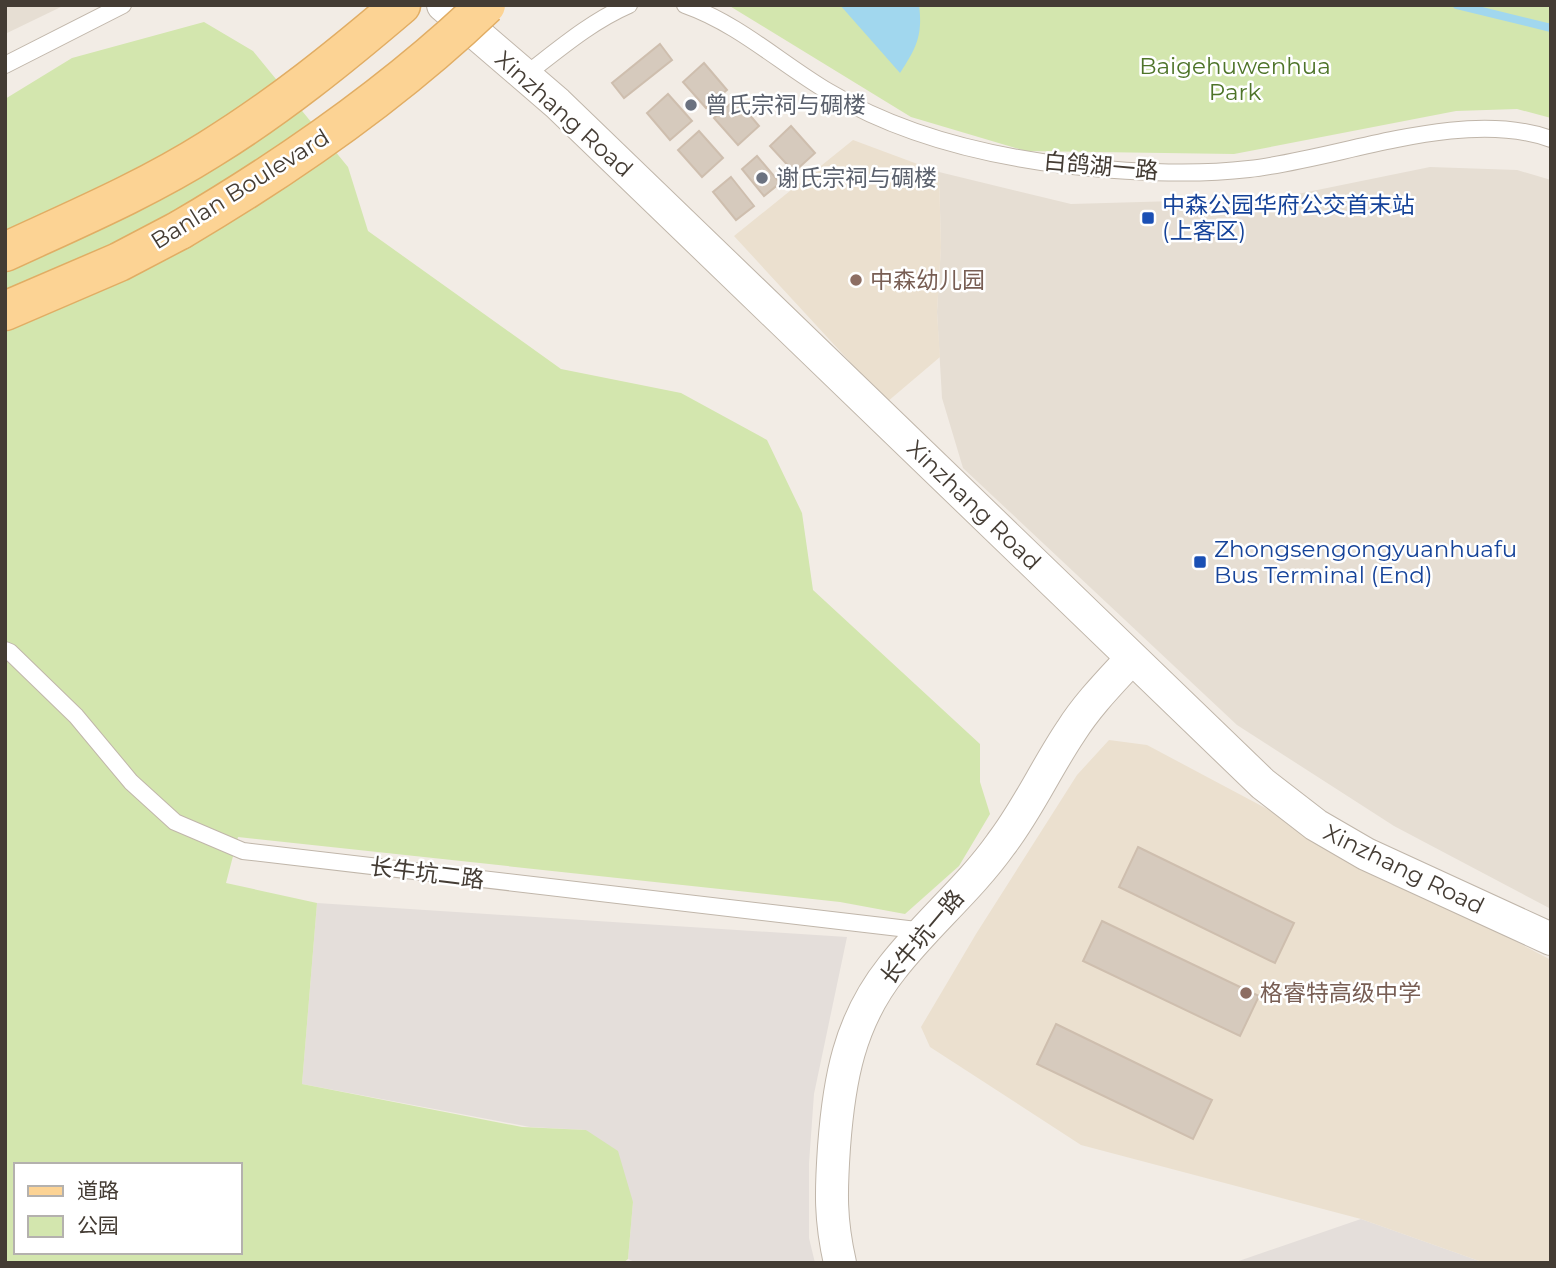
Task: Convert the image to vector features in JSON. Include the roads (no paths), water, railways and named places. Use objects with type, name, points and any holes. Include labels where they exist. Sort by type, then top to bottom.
[{"type":"main road","points":[[5,253],[148,184],[208,151],[261,117],[317,75],[401,5]]},
{"type":"main road","name":"Banlan Boulevard","points":[[5,311],[106,268],[180,230],[269,177],[394,84],[486,5]]},
{"type":"street","name":"Xinzhang Road","points":[[443,5],[557,103],[1263,784],[1316,825],[1366,854],[1551,939]]},
{"type":"street","name":"长牛坑一路","points":[[839,1263],[830,1201],[838,1098],[844,1065],[855,1031],[869,1001],[892,968],[1002,844],[1071,730],[1092,701],[1132,657]]},
{"type":"lane","points":[[5,65],[123,5]]},
{"type":"lane","points":[[524,76],[588,27],[628,5]]},
{"type":"lane","name":"白鸽湖一路","points":[[685,5],[710,14],[737,29],[828,92],[906,129],[1008,156],[1065,165],[1196,172],[1281,165],[1424,135],[1469,130],[1509,131],[1551,139]]},
{"type":"lane","name":"长牛坑二路","points":[[5,650],[76,716],[131,782],[175,822],[243,851],[925,931]]},
{"type":"water","points":[[840,5],[919,5],[919,34],[900,73]]},
{"type":"waterway","points":[[1457,5],[1551,28]]},
{"type":"place","name":"曾氏宗祠与碉楼","points":[[691,105]]},
{"type":"place","name":"谢氏宗祠与碉楼","points":[[762,178]]},
{"type":"place","name":"中森公园华府公交首末站 (上客区)","points":[[1148,218]]},
{"type":"place","name":"中森幼儿园","points":[[856,280]]},
{"type":"place","name":"Zhongsengongyuanhuafu Bus Terminal (End)","points":[[1200,562]]},
{"type":"place","name":"格睿特高级中学","points":[[1246,993]]},
{"type":"park label","name":"Baigehuwenhua Park","points":[[1235,79]]}]
